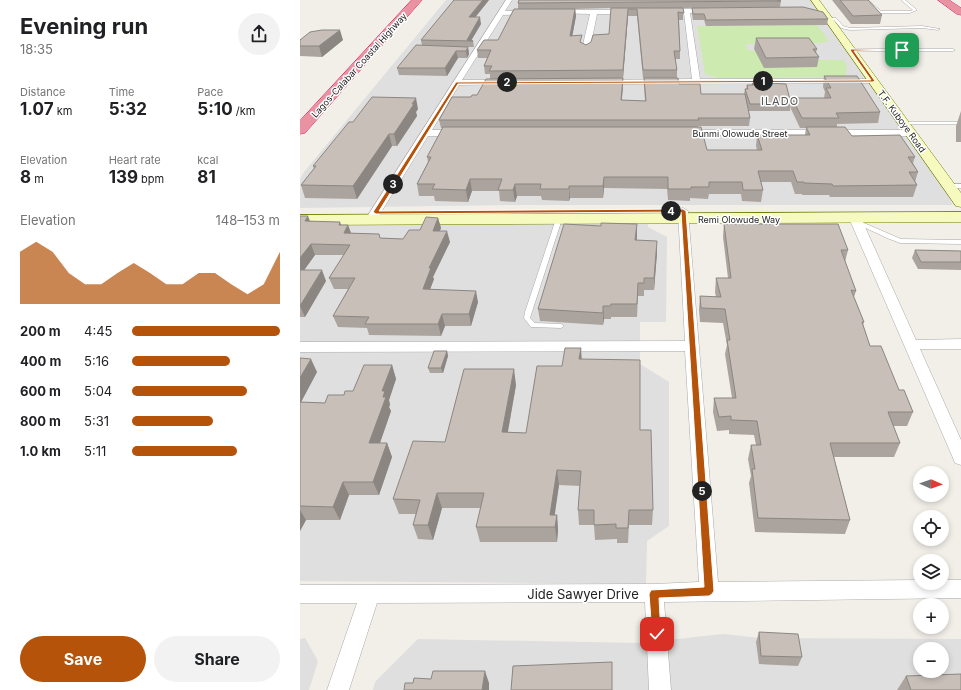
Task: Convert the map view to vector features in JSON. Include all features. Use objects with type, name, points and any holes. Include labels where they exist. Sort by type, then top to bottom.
[{"type":"highway","name":"Lagos-Calabar Coastal Highway","points":[[300,130],[417,0]]},
{"type":"highway","points":[[943,0],[961,12]]},
{"type":"main road","name":"T.F. Kuboye Road","points":[[821,10],[961,203]]},
{"type":"main road","name":"Remi Olowude Way","points":[[300,212],[374,216],[559,219],[683,215],[961,210]]},
{"type":"main road","name":"Remi Olowude Way","points":[[300,220],[374,216],[683,215],[856,220],[961,217]]},
{"type":"street","points":[[374,216],[457,83],[473,51],[508,0]]},
{"type":"street","points":[[656,11],[719,11]]},
{"type":"street","points":[[688,11],[696,82]]},
{"type":"street","points":[[501,12],[540,12]]},
{"type":"street","points":[[548,12],[641,12]]},
{"type":"street","points":[[586,49],[594,12]]},
{"type":"street","points":[[592,82],[873,81]]},
{"type":"street","points":[[457,83],[513,82]]},
{"type":"street","name":"Bunmi Olowude Street","points":[[672,133],[907,128]]},
{"type":"street","points":[[425,133],[465,133]]},
{"type":"street","points":[[683,215],[709,591]]},
{"type":"street","points":[[856,220],[961,458]]},
{"type":"street","points":[[910,345],[961,344]]},
{"type":"street","points":[[300,348],[692,346]]},
{"type":"street","name":"Jide Sawyer Drive","points":[[300,594],[654,594],[709,591],[961,588]]},
{"type":"street","points":[[338,690],[370,594]]},
{"type":"street","points":[[654,594],[660,690]]},
{"type":"lane","points":[[866,0],[878,11],[882,12],[910,12],[915,10],[903,0]]},
{"type":"lane","points":[[821,10],[842,27],[850,29],[922,27],[938,29]]},
{"type":"lane","points":[[851,50],[953,50]]},
{"type":"lane","points":[[907,128],[961,123]]},
{"type":"lane","points":[[948,186],[961,186]]},
{"type":"lane","points":[[559,219],[528,312],[528,318],[533,325],[561,326]]},
{"type":"lane","points":[[856,220],[889,237],[900,240],[961,242]]},
{"type":"shaded area","points":[[446,0],[812,0],[853,60],[932,165],[953,205],[512,205],[300,208],[300,179],[304,172]]},
{"type":"shaded area","points":[[648,224],[648,227],[667,237],[666,322],[640,322],[640,364],[669,382],[669,526],[647,541],[646,584],[300,581],[300,225]]},
{"type":"shaded area","points":[[723,634],[761,638],[961,639],[961,690],[373,690],[375,682],[418,639],[640,643]]},
{"type":"shaded area","points":[[305,638],[318,661],[309,690],[300,690],[300,639]]},
{"type":"green space","points":[[817,25],[829,41],[824,41],[825,43],[746,44],[748,50],[818,60],[843,60],[847,64],[846,77],[718,78],[705,74],[697,26]]},
{"type":"building","points":[[454,0],[483,0],[469,17],[480,17],[467,40],[473,41],[421,40]]},
{"type":"building","points":[[519,0],[777,0],[781,1],[518,3]]},
{"type":"building","points":[[840,0],[868,0],[882,15],[853,16]]},
{"type":"building","points":[[803,7],[823,12],[828,19],[706,20],[704,14],[693,14],[692,8]]},
{"type":"building","points":[[611,8],[683,8],[684,13],[678,12],[680,51],[674,51],[677,70],[643,70],[637,9],[628,9],[623,70],[489,71],[492,66],[484,66],[491,50],[477,50],[484,40],[498,40],[514,9],[575,9],[570,36],[582,35],[580,42],[586,45],[591,42],[593,35],[609,34]]},
{"type":"building","points":[[340,30],[319,46],[300,46],[300,40],[310,32]]},
{"type":"building","points":[[756,38],[809,38],[817,49],[813,49],[819,57],[766,58]]},
{"type":"building","points":[[416,45],[468,47],[466,51],[456,51],[445,68],[397,68]]},
{"type":"building","points":[[824,76],[857,76],[880,112],[836,113],[839,118],[802,118],[792,98],[831,98],[826,88],[831,88]]},
{"type":"building","points":[[623,78],[621,100],[646,101],[644,78],[678,78],[679,84],[700,84],[701,94],[745,94],[750,118],[698,118],[699,120],[439,120],[452,97],[471,97],[472,95],[477,95],[486,79]]},
{"type":"building","points":[[752,82],[786,84],[791,104],[750,104],[745,89],[748,89],[747,85],[753,85]]},
{"type":"building","points":[[372,97],[416,98],[412,104],[414,104],[394,134],[389,134],[353,186],[301,185],[316,166],[313,166],[349,122],[353,122]]},
{"type":"building","points":[[443,127],[701,127],[707,150],[762,150],[757,135],[810,135],[806,127],[845,127],[852,136],[900,135],[915,157],[908,157],[918,172],[909,172],[917,185],[833,186],[832,184],[797,182],[793,171],[758,171],[763,190],[743,190],[742,182],[709,182],[709,187],[668,189],[668,177],[604,177],[603,186],[569,186],[569,189],[540,189],[541,184],[515,184],[513,190],[498,190],[502,179],[470,179],[466,190],[432,189],[435,184],[417,184],[431,157],[427,157]]},
{"type":"building","points":[[300,216],[308,216],[305,221],[340,222],[339,225],[348,225],[344,233],[379,234],[380,238],[403,239],[409,230],[420,230],[426,217],[438,218],[433,231],[447,231],[429,268],[431,268],[423,289],[476,291],[469,314],[442,314],[438,324],[365,324],[369,317],[333,316],[355,278],[329,278],[350,245],[311,244],[300,258]]},
{"type":"building","points":[[601,223],[637,224],[635,240],[657,241],[654,278],[644,278],[644,283],[638,283],[637,304],[611,304],[610,306],[603,306],[603,313],[538,309],[564,224],[601,226]]},
{"type":"building","points":[[724,224],[838,224],[848,250],[841,250],[856,291],[851,290],[864,322],[862,322],[870,346],[881,346],[899,390],[904,390],[913,412],[888,412],[900,443],[830,443],[850,520],[758,518],[752,469],[755,469],[751,445],[761,445],[757,421],[731,420],[731,416],[719,417],[714,398],[736,398],[727,340],[730,340],[725,309],[701,308],[700,296],[721,297],[716,278],[731,278]]},
{"type":"building","points":[[915,250],[961,251],[961,262],[921,262]]},
{"type":"building","points":[[300,270],[322,270],[300,306]]},
{"type":"building","points":[[565,348],[581,348],[579,359],[640,360],[640,430],[651,430],[653,510],[629,510],[628,528],[616,528],[616,524],[594,525],[594,510],[578,510],[581,471],[557,470],[550,515],[557,515],[555,527],[476,527],[484,493],[437,493],[428,525],[413,525],[420,500],[393,499],[413,441],[445,442],[464,369],[514,369],[502,432],[526,433],[537,366],[562,366]]},
{"type":"building","points":[[434,351],[447,351],[441,368],[428,368]]},
{"type":"building","points":[[300,358],[311,359],[300,378]]},
{"type":"building","points":[[364,365],[392,365],[382,391],[385,391],[383,397],[386,397],[369,443],[387,443],[373,482],[343,482],[333,507],[300,506],[300,402],[325,403],[328,395],[344,395],[345,391],[353,391]]},
{"type":"building","points":[[759,632],[798,634],[802,657],[761,656]]},
{"type":"building","points":[[612,662],[612,690],[511,690],[513,666]]},
{"type":"building","points":[[433,671],[485,671],[482,690],[404,690],[405,683],[413,683],[414,678],[431,679]]},
{"type":"building","points":[[949,674],[961,674],[961,690],[911,690],[906,676],[913,676],[913,678],[949,678]]},
{"type":"district","name":"ILADO","points":[[780,101]]},
{"type":"route","points":[[657,634],[654,594],[709,591],[683,211],[376,212],[457,83],[873,81],[851,50],[902,50]]}]
